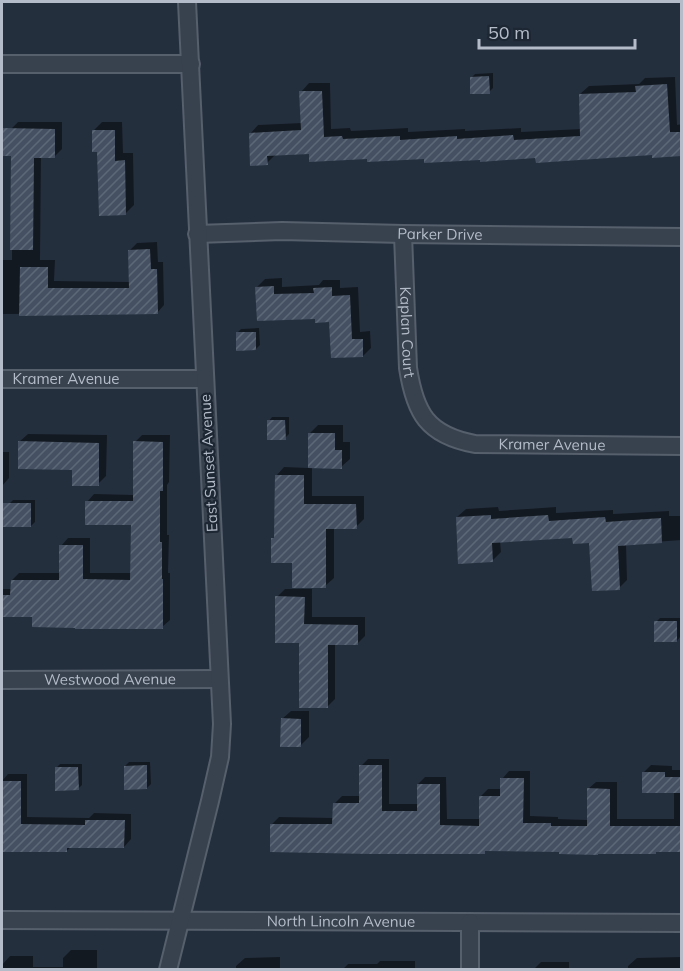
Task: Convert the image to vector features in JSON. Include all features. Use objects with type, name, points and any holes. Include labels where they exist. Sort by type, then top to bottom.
[{"type":"street","name":"East Sunset Avenue","points":[[168,969],[220,757],[222,724],[187,2]]},
{"type":"street","points":[[2,64],[191,64]]},
{"type":"street","name":"Parker Drive","points":[[197,234],[282,231],[681,237]]},
{"type":"street","name":"Kaplan Court","points":[[403,234],[408,368],[411,389],[418,408],[430,424]]},
{"type":"street","name":"Kramer Avenue","points":[[2,378],[204,379]]},
{"type":"street","name":"Kramer Avenue","points":[[430,424],[451,438],[474,444],[681,446]]},
{"type":"street","name":"Westwood Avenue","points":[[2,680],[219,679]]},
{"type":"street","name":"North Lincoln Avenue","points":[[2,920],[681,923]]},
{"type":"street","points":[[470,922],[470,969]]},
{"type":"building","points":[[489,76],[490,94],[470,94],[470,77]]},
{"type":"building","points":[[667,84],[670,132],[681,132],[681,156],[652,158],[652,155],[536,163],[535,158],[424,163],[424,159],[309,162],[309,154],[267,156],[268,165],[250,166],[249,133],[301,130],[299,91],[322,91],[324,137],[342,136],[343,139],[400,136],[400,140],[513,135],[514,140],[580,136],[579,94],[636,92],[635,86]]},
{"type":"building","points":[[2,128],[55,129],[55,158],[34,158],[33,250],[10,250],[11,156],[2,156]]},
{"type":"building","points":[[92,130],[115,130],[115,161],[125,160],[126,215],[99,216],[97,152],[92,152]]},
{"type":"building","points":[[150,249],[151,269],[157,269],[158,314],[19,316],[20,267],[48,267],[48,288],[129,288],[128,250]]},
{"type":"building","points":[[274,286],[274,294],[314,293],[313,288],[332,287],[332,296],[350,295],[352,339],[363,339],[363,357],[331,358],[329,322],[315,323],[315,319],[257,321],[255,287]]},
{"type":"building","points":[[236,332],[256,332],[256,350],[236,351]]},
{"type":"building","points":[[267,420],[285,420],[286,440],[267,440]]},
{"type":"building","points":[[308,433],[335,433],[335,450],[342,450],[342,469],[308,468]]},
{"type":"building","points":[[18,441],[99,443],[99,486],[72,486],[72,470],[18,469]]},
{"type":"building","points":[[133,441],[163,442],[160,542],[162,542],[163,629],[32,627],[32,617],[2,617],[2,595],[10,595],[11,580],[59,580],[59,545],[83,545],[83,579],[130,580],[131,525],[85,525],[85,501],[133,501]]},
{"type":"building","points":[[275,475],[304,475],[304,504],[356,504],[357,529],[326,529],[326,588],[292,588],[292,563],[271,563],[271,538],[274,538]]},
{"type":"building","points":[[2,503],[31,503],[31,527],[2,527]]},
{"type":"building","points":[[491,515],[491,519],[548,515],[549,521],[605,517],[606,522],[661,518],[662,543],[618,546],[620,590],[592,591],[589,543],[573,544],[572,538],[492,543],[493,562],[458,564],[456,517]]},
{"type":"building","points":[[275,596],[305,597],[304,624],[358,625],[358,645],[328,645],[328,708],[299,708],[299,643],[275,643]]},
{"type":"building","points":[[654,621],[677,621],[677,642],[654,642]]},
{"type":"building","points":[[281,718],[301,719],[301,747],[280,747]]},
{"type":"building","points":[[147,765],[147,789],[124,790],[124,766]]},
{"type":"building","points":[[359,765],[382,765],[382,811],[417,811],[417,784],[440,784],[440,825],[479,826],[479,796],[500,796],[500,778],[524,778],[523,823],[551,823],[551,826],[587,826],[587,788],[610,789],[610,826],[681,826],[681,852],[598,855],[485,851],[485,854],[270,852],[270,824],[332,824],[333,803],[359,803]]},
{"type":"building","points":[[55,767],[78,767],[79,790],[55,791]]},
{"type":"building","points":[[642,772],[665,772],[665,777],[681,777],[681,793],[642,793]]},
{"type":"building","points":[[2,781],[21,781],[21,824],[85,825],[85,820],[125,820],[124,848],[67,848],[67,852],[2,852]]}]
